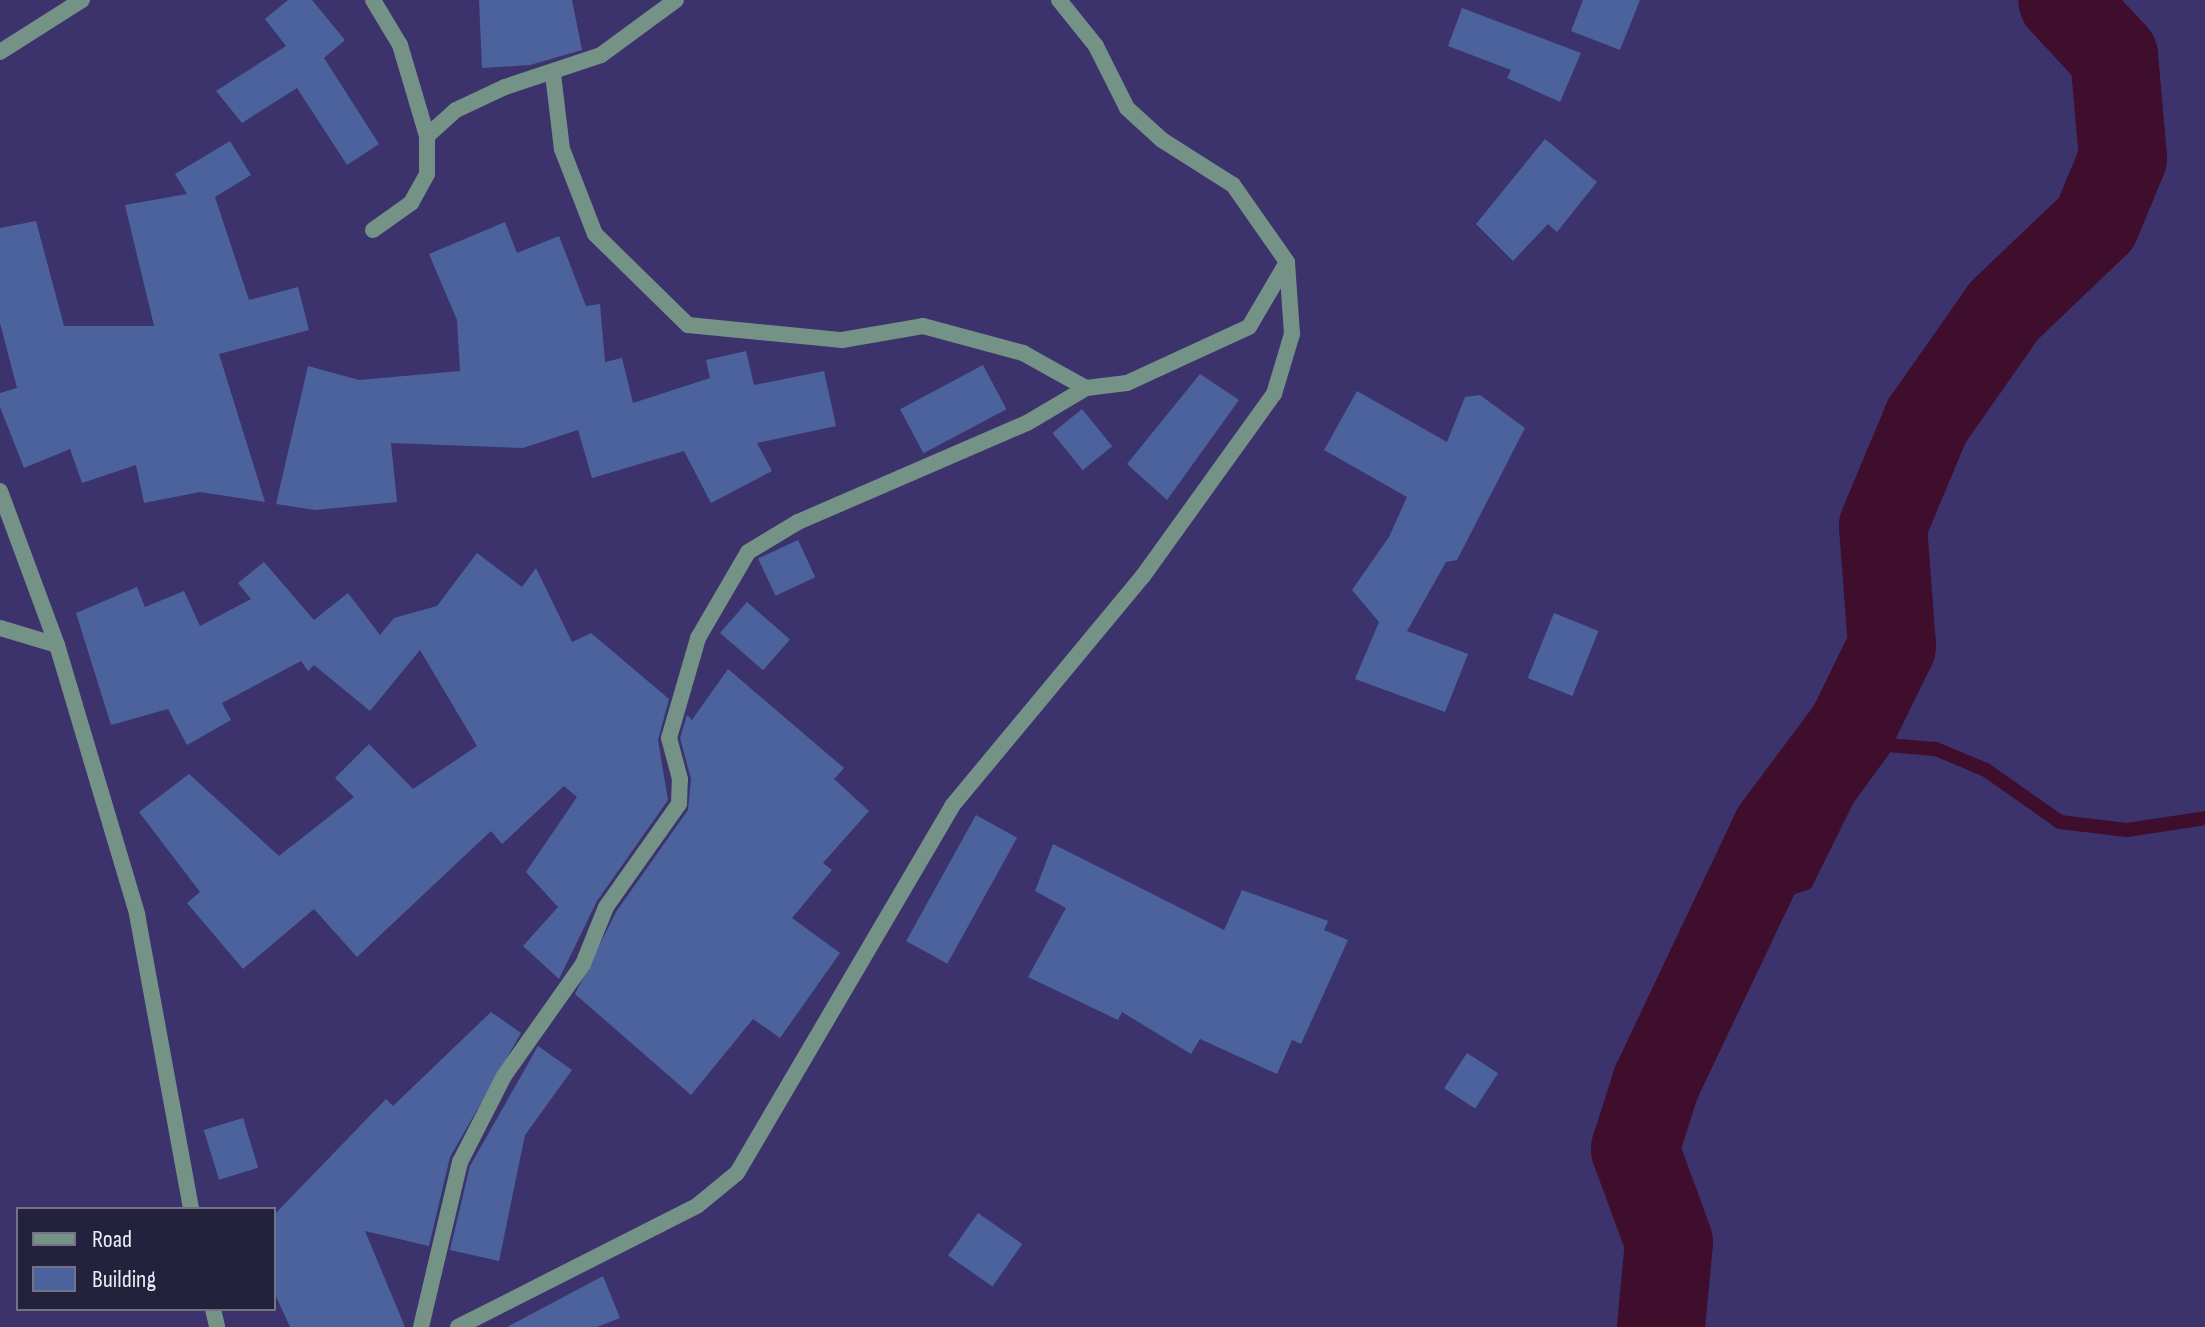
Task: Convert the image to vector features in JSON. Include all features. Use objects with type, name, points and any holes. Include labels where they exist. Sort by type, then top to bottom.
[{"type":"street","points":[[0,52],[82,0]]},
{"type":"street","points":[[373,0],[400,45],[427,136],[427,174],[411,203],[373,230]]},
{"type":"street","points":[[427,136],[456,110],[601,55],[676,0]]},
{"type":"street","points":[[458,1327],[698,1205],[737,1173],[952,806],[1143,576],[1274,394],[1292,334],[1287,262],[1233,185],[1162,140],[1127,108],[1106,75],[1096,46],[1059,0]]},
{"type":"street","points":[[553,74],[562,149],[595,234],[688,325],[842,340],[923,326],[1023,353],[1086,388]]},
{"type":"street","points":[[421,1327],[460,1162],[504,1076],[583,964],[606,907],[679,804],[680,779],[669,738],[698,638],[748,552],[798,522],[1027,423],[1086,388],[1127,383],[1249,327],[1287,262]]},
{"type":"street","points":[[0,491],[57,645],[137,914],[191,1207]]},
{"type":"street","points":[[0,628],[57,645]]},
{"type":"building","points":[[288,0],[312,0],[345,40],[324,58],[379,144],[347,165],[297,88],[242,123],[216,91],[286,46],[265,19]]},
{"type":"building","points":[[479,0],[572,0],[582,50],[530,65],[482,68]]},
{"type":"building","points":[[1583,0],[1640,0],[1620,50],[1571,31]]},
{"type":"building","points":[[1462,8],[1581,53],[1560,102],[1507,78],[1511,70],[1448,46]]},
{"type":"building","points":[[1545,139],[1597,182],[1557,232],[1548,224],[1513,261],[1476,224]]},
{"type":"building","points":[[230,141],[251,175],[215,197],[249,300],[298,287],[309,330],[219,354],[265,502],[200,492],[144,503],[136,465],[82,483],[70,449],[24,468],[0,407],[0,393],[17,388],[0,323],[0,228],[36,221],[64,326],[154,326],[125,205],[187,194],[175,174]]},
{"type":"building","points":[[505,222],[517,253],[559,236],[586,306],[600,304],[605,362],[622,358],[633,403],[710,378],[706,360],[746,351],[754,385],[824,371],[836,426],[757,443],[772,471],[711,503],[684,451],[592,478],[578,430],[523,448],[391,443],[397,502],[315,510],[276,504],[308,366],[359,380],[460,371],[457,320],[429,254]]},
{"type":"building","points":[[983,365],[1006,409],[923,453],[900,409]]},
{"type":"building","points":[[1200,374],[1239,400],[1167,500],[1127,464]]},
{"type":"building","points":[[1357,391],[1447,442],[1465,397],[1480,395],[1525,428],[1457,560],[1446,562],[1407,631],[1468,654],[1445,712],[1355,679],[1379,622],[1352,590],[1389,537],[1407,497],[1324,450]]},
{"type":"building","points":[[1082,409],[1112,446],[1083,470],[1052,433]]},
{"type":"building","points":[[798,540],[815,577],[775,596],[758,559]]},
{"type":"building","points":[[477,553],[522,587],[536,568],[572,642],[591,633],[669,699],[658,740],[668,800],[597,901],[559,979],[523,946],[558,907],[526,872],[577,797],[564,786],[502,844],[491,831],[357,957],[314,909],[243,969],[187,903],[200,892],[139,812],[189,774],[279,856],[354,797],[335,778],[369,744],[413,789],[477,746],[420,650],[370,711],[314,665],[308,671],[301,661],[222,703],[231,720],[187,745],[168,709],[111,725],[76,613],[137,587],[145,607],[184,591],[200,626],[251,599],[238,583],[264,562],[314,620],[348,593],[380,635],[394,618],[437,606]]},
{"type":"building","points":[[747,602],[790,639],[763,670],[720,633]]},
{"type":"building","points":[[1554,613],[1599,631],[1572,696],[1528,678]]},
{"type":"building","points":[[728,669],[844,768],[834,779],[869,811],[823,863],[832,870],[792,918],[840,953],[780,1038],[753,1019],[691,1095],[575,994],[616,912],[688,810],[691,779],[680,738],[687,715],[692,720]]},
{"type":"building","points":[[976,815],[1017,838],[947,964],[906,941]]},
{"type":"building","points":[[1053,844],[1224,930],[1242,890],[1328,921],[1324,930],[1348,940],[1301,1044],[1292,1040],[1277,1074],[1200,1039],[1191,1054],[1122,1012],[1118,1020],[1028,977],[1066,908],[1035,891]]},
{"type":"building","points":[[491,1012],[521,1033],[450,1157],[429,1246],[365,1231],[405,1327],[290,1327],[276,1296],[276,1213],[386,1099],[393,1106]]},
{"type":"building","points":[[538,1046],[572,1070],[525,1135],[499,1261],[450,1250],[470,1166]]},
{"type":"building","points":[[1467,1053],[1498,1073],[1475,1108],[1444,1088]]},
{"type":"building","points":[[243,1118],[258,1168],[219,1180],[204,1130]]},
{"type":"building","points":[[978,1213],[1022,1244],[992,1287],[948,1256]]},
{"type":"building","points":[[603,1276],[620,1318],[597,1327],[507,1327]]},
{"type":"waterway","points":[[1661,1327],[1669,1242],[1635,1149],[1656,1083],[1776,830],[1852,728],[1892,646],[1883,526],[1927,421],[2004,311],[2096,223],[2123,158],[2114,56],[2062,0]]},
{"type":"waterway","points":[[1740,906],[1806,883],[1847,800],[1887,745],[1936,749],[1986,770],[2060,822],[2127,830],[2205,818]]}]
